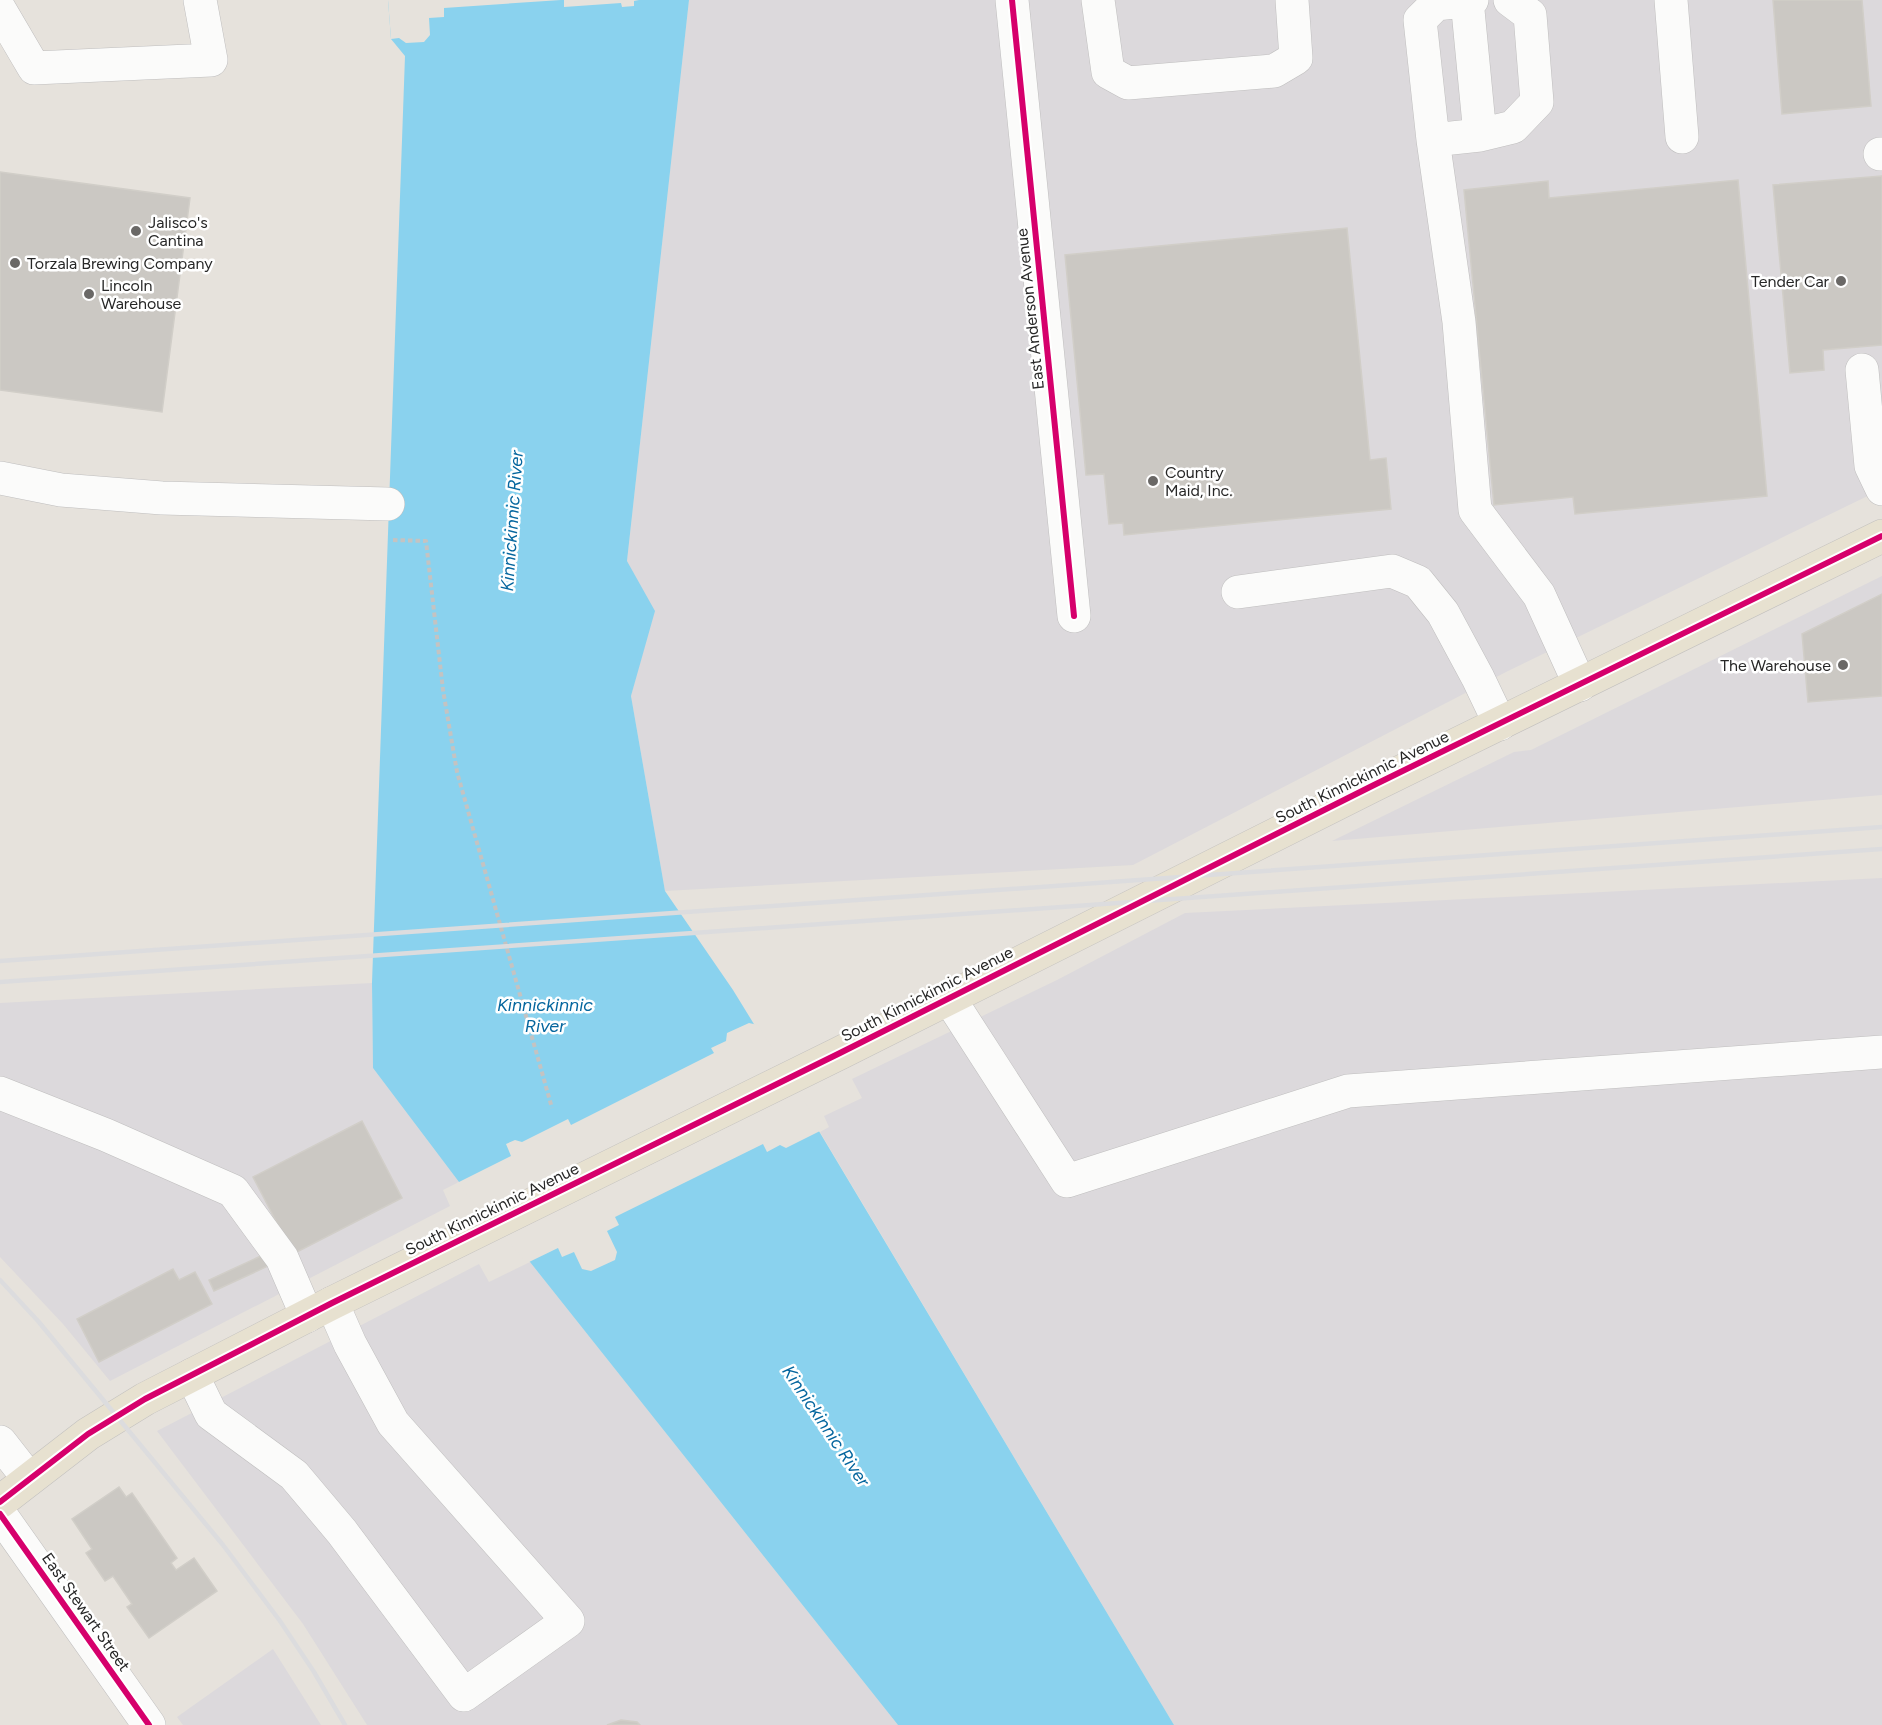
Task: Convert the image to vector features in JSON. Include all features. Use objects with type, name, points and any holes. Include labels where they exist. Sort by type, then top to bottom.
[{"type":"main road","name":"South Kinnickinnic Avenue","points":[[0,1502],[88,1434],[145,1399],[466,1237],[1882,536]]},
{"type":"street","points":[[0,10],[34,68],[211,60],[200,0]]},
{"type":"street","name":"East Anderson Avenue","points":[[1012,0],[1074,616]]},
{"type":"street","points":[[1098,0],[1108,72],[1128,83],[1274,71],[1296,58],[1292,0]]},
{"type":"street","points":[[1480,135],[1469,0],[1436,4],[1420,20],[1433,140],[1460,322],[1475,510],[1539,595],[1580,685]]},
{"type":"street","points":[[1433,140],[1480,135],[1513,127],[1537,102],[1530,15],[1510,0]]},
{"type":"street","points":[[1671,0],[1682,137]]},
{"type":"street","points":[[1862,370],[1871,466],[1882,489]]},
{"type":"street","points":[[0,478],[61,490],[162,498],[388,504]]},
{"type":"street","points":[[1238,592],[1392,571],[1418,582],[1443,613],[1500,724]]},
{"type":"street","points":[[949,998],[1067,1181],[1348,1091],[1882,1052]]},
{"type":"street","points":[[0,1093],[106,1135],[233,1191],[320,1310],[350,1344],[393,1423],[568,1621],[464,1695],[342,1532],[294,1475],[211,1414],[192,1376]]},
{"type":"street","points":[[0,1442],[29,1479]]},
{"type":"street","name":"East Stewart Street","points":[[0,1514],[149,1725]]},
{"type":"path","points":[[387,539],[426,541],[443,690],[457,772],[552,1108]]},
{"type":"shaded area","points":[[689,0],[1882,0],[1882,489],[1506,672],[1133,865],[665,891],[631,696],[654,611],[627,561]]},
{"type":"shaded area","points":[[1882,576],[1882,795],[1332,841],[1514,752],[1531,750]]},
{"type":"shaded area","points":[[1882,878],[1882,1725],[1174,1725],[820,1132],[829,1127],[824,1116],[862,1098],[852,1079],[1057,980],[1185,913]]},
{"type":"shaded area","points":[[372,983],[373,1068],[459,1182],[443,1190],[450,1206],[110,1381],[63,1324],[0,1257],[0,1003]]},
{"type":"shaded area","points":[[530,1262],[898,1725],[367,1725],[303,1624],[157,1431],[479,1264],[489,1282]]},
{"type":"shaded area","points":[[273,1649],[321,1725],[183,1725],[177,1717]]},
{"type":"water","name":"Kinnickinnic River","points":[[388,0],[689,0],[627,561],[655,611],[631,696],[665,891],[733,990],[789,1081],[1174,1725],[898,1725],[530,1262],[459,1182],[373,1068],[372,983],[405,56],[391,39]]},
{"type":"pier","points":[[388,0],[561,0],[444,8],[444,17],[429,18],[430,35],[424,42],[406,43],[399,38],[391,39]]},
{"type":"pier","points":[[564,0],[639,0],[634,1],[634,6],[622,7],[621,3],[564,7]]},
{"type":"pier","points":[[749,1023],[758,1025],[822,1130],[786,1148],[780,1145],[767,1152],[763,1144],[615,1217],[619,1225],[607,1231],[617,1252],[615,1260],[591,1271],[582,1269],[574,1252],[562,1257],[558,1248],[527,1263],[457,1183],[511,1156],[506,1144],[515,1140],[522,1142],[568,1119],[571,1125],[714,1053],[711,1048],[726,1041],[727,1033]]},
{"type":"building","points":[[1773,0],[1862,0],[1871,106],[1782,114]]},
{"type":"building","name":"Lincoln Warehouse","points":[[0,172],[190,198],[162,412],[0,390]]},
{"type":"building","points":[[1882,176],[1882,345],[1823,350],[1824,370],[1790,373],[1773,185]]},
{"type":"building","points":[[1738,180],[1767,496],[1575,514],[1573,497],[1494,505],[1464,190],[1548,181],[1549,198]]},
{"type":"building","points":[[1347,228],[1370,460],[1386,458],[1391,509],[1124,535],[1123,523],[1109,524],[1104,474],[1086,475],[1065,255]]},
{"type":"building","name":"The Warehouse","points":[[1882,594],[1882,696],[1808,702],[1802,634]]},
{"type":"building","points":[[362,1121],[402,1198],[293,1254],[253,1177]]},
{"type":"building","points":[[263,1255],[268,1266],[214,1291],[209,1280]]},
{"type":"building","points":[[173,1269],[179,1280],[195,1272],[212,1304],[99,1362],[77,1319]]},
{"type":"building","points":[[119,1487],[126,1497],[132,1493],[177,1558],[171,1563],[176,1570],[194,1558],[217,1591],[149,1638],[127,1607],[132,1604],[113,1576],[105,1581],[86,1553],[92,1549],[72,1519]]},
{"type":"building","points":[[621,1720],[637,1722],[640,1725],[607,1725]]},
{"type":"railway","points":[[0,961],[1882,827]]},
{"type":"railway","points":[[0,982],[1882,849]]},
{"type":"railway","points":[[0,1280],[38,1321],[223,1545],[280,1621],[314,1672],[345,1725]]},
{"type":"cycle path","points":[[1012,0],[1074,616]]},
{"type":"cycle path","points":[[0,1502],[88,1434],[145,1399],[332,1303],[840,1053],[1374,785],[1882,536]]},
{"type":"cycle path","points":[[0,1514],[149,1725]]},
{"type":"place","name":"Jalisco's Cantina","points":[[136,231]]},
{"type":"place","name":"Torzala Brewing Company","points":[[15,263]]},
{"type":"place","name":"Tender Car","points":[[1841,281]]},
{"type":"place","name":"Lincoln Warehouse","points":[[89,294]]},
{"type":"place","name":"Country Maid, Inc.","points":[[1153,481]]},
{"type":"place","name":"The Warehouse","points":[[1843,665]]}]
